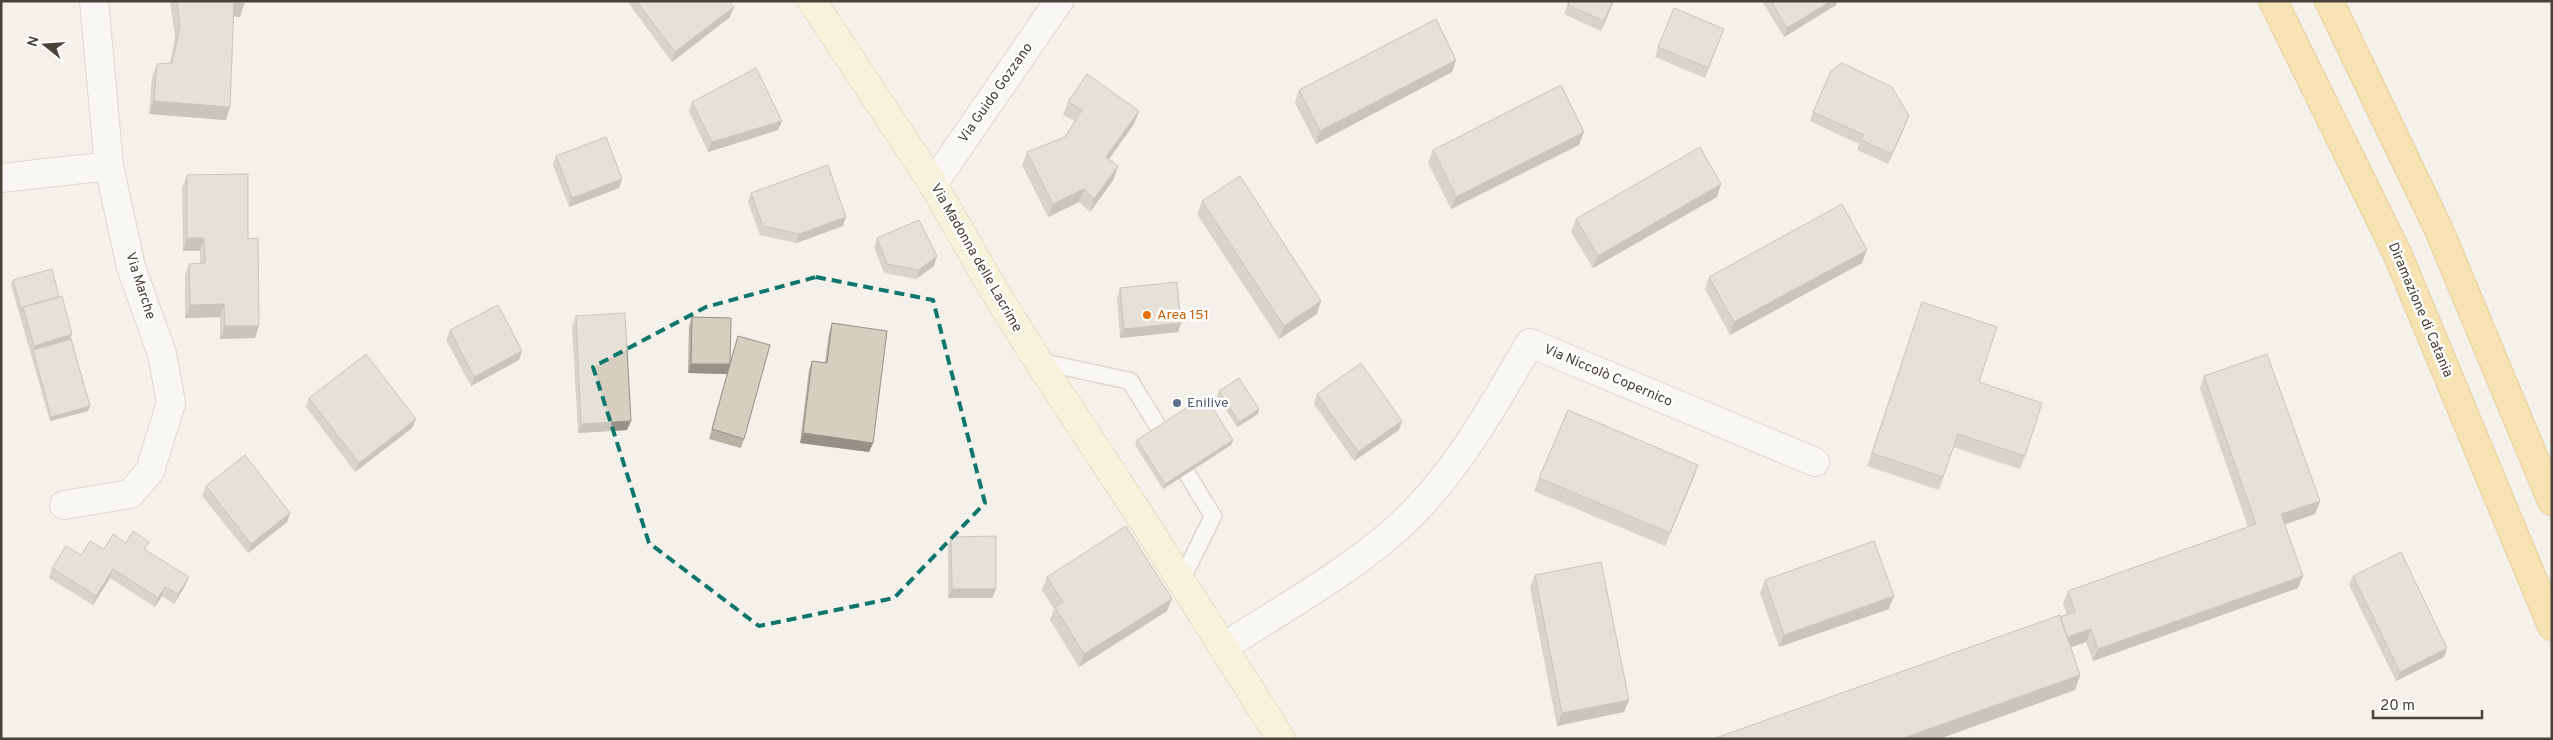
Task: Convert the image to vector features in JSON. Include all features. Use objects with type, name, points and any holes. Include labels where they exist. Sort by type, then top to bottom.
[{"type":"highway","name":"Diramazione di Catania","points":[[2273,1],[2397,253],[2552,626]]},
{"type":"highway","points":[[2329,1],[2439,230],[2552,501]]},
{"type":"main road","name":"Via Madonna delle Lacrime","points":[[812,1],[933,184],[992,287],[1038,361],[1139,514],[1281,739]]},
{"type":"street","name":"Via Marche","points":[[64,505],[130,494],[150,471],[171,403],[162,354],[131,267],[109,166],[94,1]]},
{"type":"street","name":"Via Guido Gozzano","points":[[933,184],[1059,1]]},
{"type":"street","points":[[1,178],[109,166]]},
{"type":"street","name":"Via Niccolò Copernico","points":[[1224,647],[1371,550],[1413,514],[1467,446],[1530,343],[1815,462]]},
{"type":"lane","points":[[1038,361],[1130,382],[1213,516],[1181,581]]},
{"type":"highlighted area","points":[[816,277],[933,300],[985,503],[894,598],[759,626],[649,543],[593,367],[706,307]]},
{"type":"building","points":[[177,1],[244,1],[244,4],[234,3],[230,107],[154,101],[157,64],[172,63],[180,26]]},
{"type":"building","points":[[636,1],[729,1],[734,7],[675,52]]},
{"type":"building","points":[[1569,1],[1613,1],[1604,21],[1568,5]]},
{"type":"building","points":[[1771,1],[1831,1],[1787,28]]},
{"type":"building","points":[[1674,8],[1724,29],[1708,68],[1658,47]]},
{"type":"building","points":[[1436,19],[1456,60],[1320,131],[1299,90]]},
{"type":"building","points":[[1842,63],[1892,87],[1909,116],[1892,154],[1861,140],[1864,135],[1813,112],[1831,71]]},
{"type":"building","points":[[756,68],[782,121],[712,142],[692,102]]},
{"type":"building","points":[[1087,74],[1139,111],[1106,157],[1118,166],[1094,199],[1084,189],[1053,204],[1027,152],[1065,137],[1082,110],[1068,102]]},
{"type":"building","points":[[1561,85],[1584,132],[1456,197],[1433,150]]},
{"type":"building","points":[[606,137],[622,179],[572,198],[556,156]]},
{"type":"building","points":[[1700,147],[1721,184],[1598,256],[1576,219]]},
{"type":"building","points":[[828,165],[846,217],[799,234],[763,226],[751,193]]},
{"type":"building","points":[[248,174],[248,239],[258,238],[259,326],[225,326],[224,304],[190,305],[189,264],[205,263],[204,238],[187,238],[187,175]]},
{"type":"building","points":[[1240,176],[1321,301],[1284,326],[1202,201]]},
{"type":"building","points":[[1842,204],[1867,250],[1734,322],[1709,277]]},
{"type":"building","points":[[919,220],[937,256],[919,270],[887,264],[877,238]]},
{"type":"building","points":[[52,269],[59,297],[23,307],[22,312],[13,280]]},
{"type":"building","name":"Area 151","points":[[1177,282],[1181,323],[1124,329],[1120,288]]},
{"type":"building","points":[[62,296],[72,334],[34,346],[23,307]]},
{"type":"building","points":[[1922,302],[1997,327],[1979,382],[2042,403],[2025,456],[1958,434],[1943,477],[1872,453]]},
{"type":"building","points":[[498,305],[522,351],[474,377],[450,330]]},
{"type":"building","points":[[625,313],[631,421],[581,424],[576,316]]},
{"type":"building","points":[[692,317],[731,318],[730,364],[691,364]]},
{"type":"building","points":[[832,323],[887,331],[873,443],[803,433],[812,361],[827,363]]},
{"type":"building","points":[[738,336],[770,345],[744,439],[712,429]]},
{"type":"building","points":[[71,339],[90,406],[51,417],[33,350]]},
{"type":"building","points":[[366,354],[416,419],[359,463],[309,398]]},
{"type":"building","points":[[2267,354],[2320,501],[2281,514],[2303,576],[2098,649],[2091,629],[2067,637],[2060,617],[2075,612],[2068,591],[2256,524],[2204,376]]},
{"type":"building","points":[[1361,363],[1402,421],[1358,452],[1317,394]]},
{"type":"building","points":[[1239,378],[1259,409],[1239,422],[1219,391]]},
{"type":"building","points":[[1205,396],[1233,440],[1165,484],[1137,440]]},
{"type":"building","points":[[1568,410],[1698,465],[1670,533],[1539,478]]},
{"type":"building","points":[[245,455],[290,513],[251,544],[206,486]]},
{"type":"building","points":[[1126,526],[1172,599],[1084,654],[1055,607],[1063,602],[1047,577]]},
{"type":"building","points":[[133,531],[149,542],[144,549],[189,577],[178,594],[165,587],[158,598],[113,569],[96,596],[52,568],[66,546],[81,555],[90,541],[104,549],[113,534],[126,543]]},
{"type":"building","points":[[996,536],[996,589],[952,589],[951,537]]},
{"type":"building","points":[[1874,541],[1894,596],[1784,635],[1765,580]]},
{"type":"building","points":[[2401,552],[2447,648],[2400,672],[2353,576]]},
{"type":"building","points":[[1601,562],[1629,700],[1562,713],[1535,575]]},
{"type":"building","points":[[2060,615],[2080,675],[1901,739],[1713,739]]},
{"type":"place","name":"Area 151","points":[[1147,315]]},
{"type":"place","name":"Enilive","points":[[1177,403]]}]
